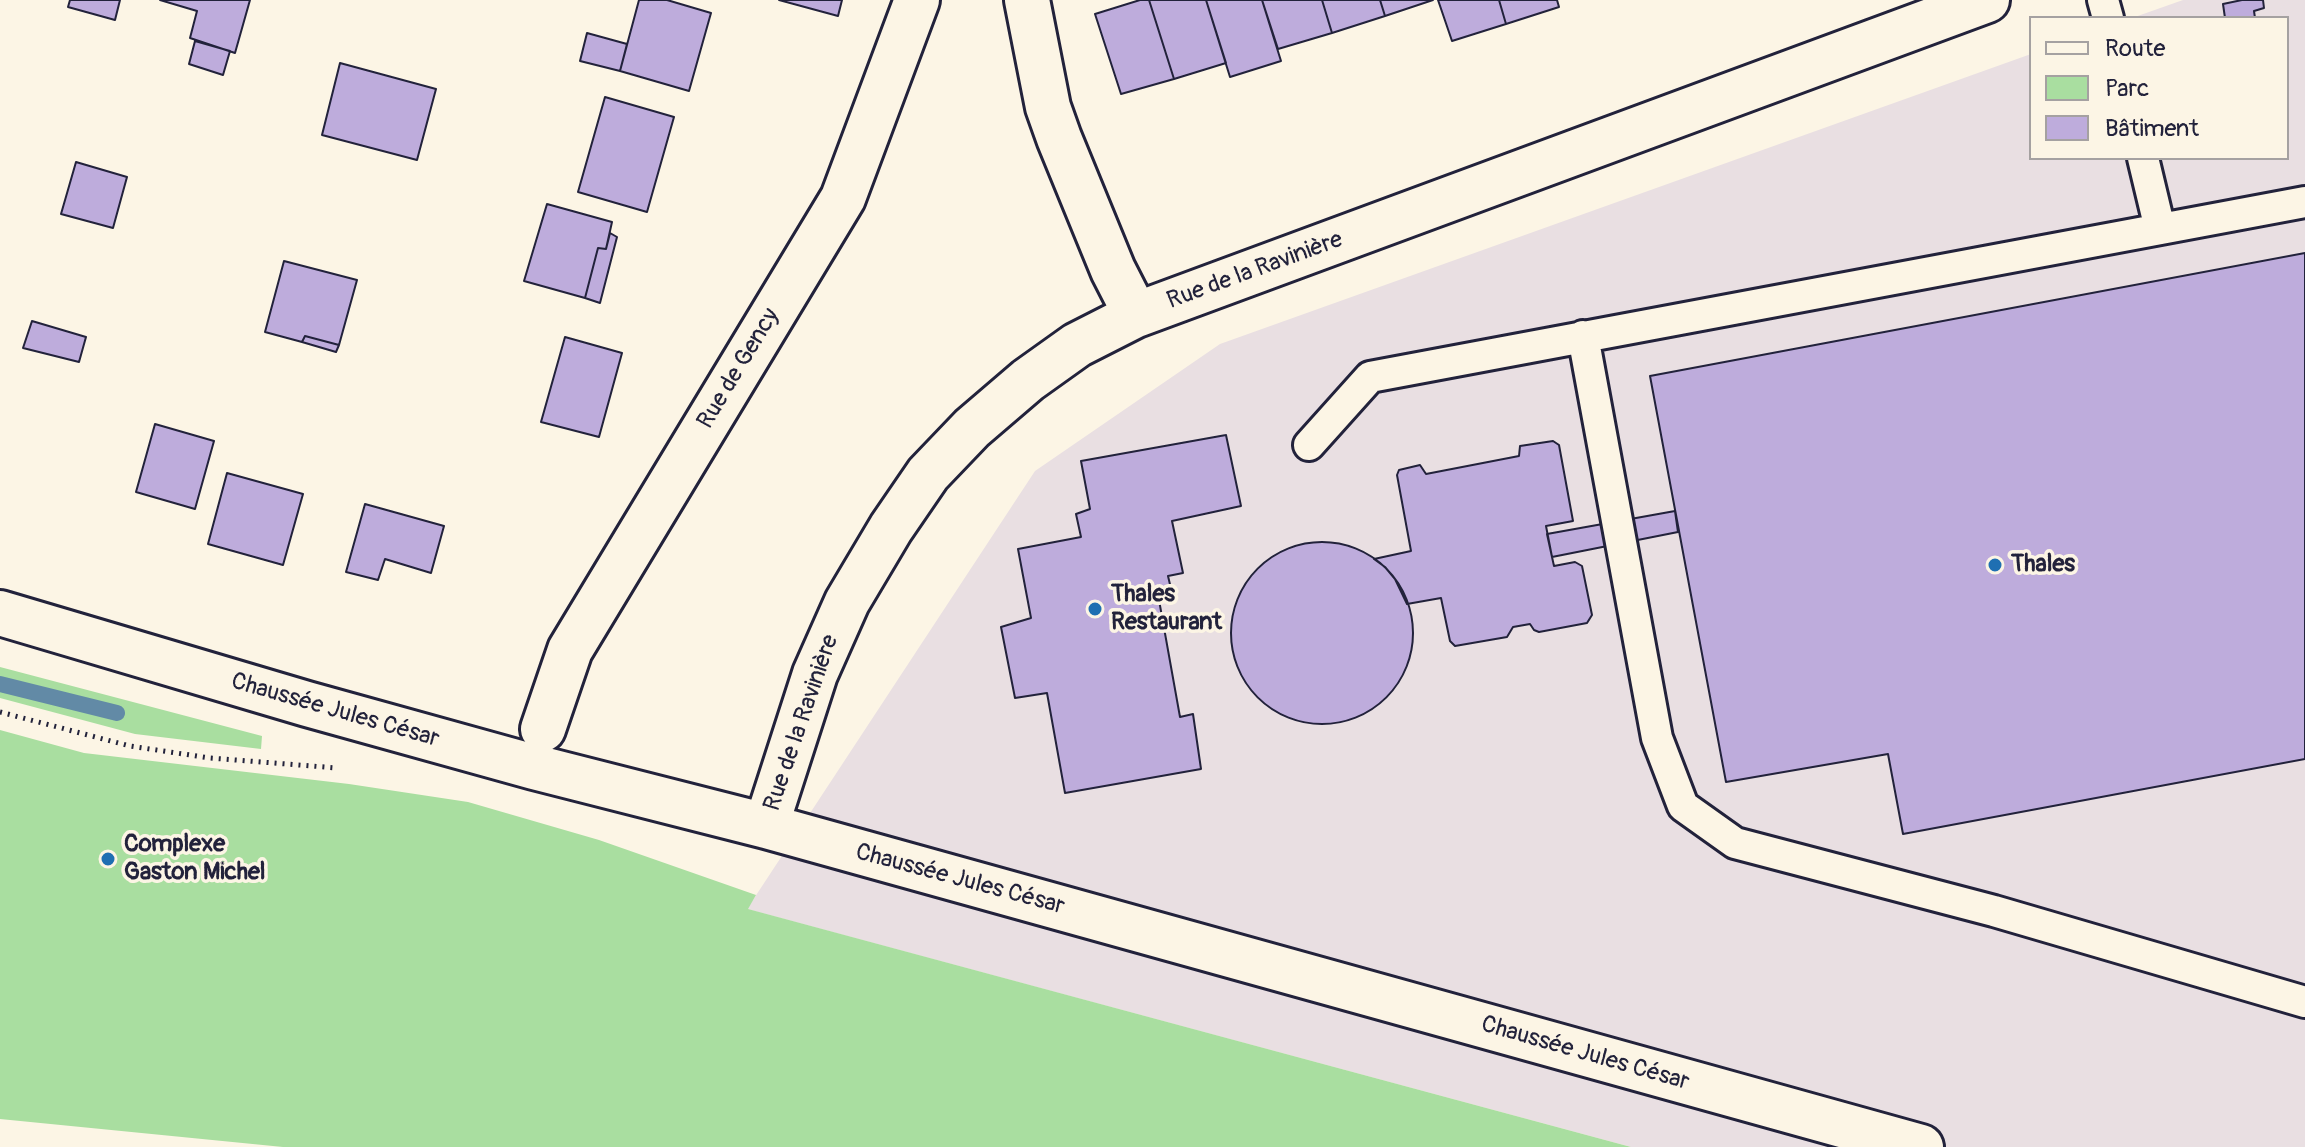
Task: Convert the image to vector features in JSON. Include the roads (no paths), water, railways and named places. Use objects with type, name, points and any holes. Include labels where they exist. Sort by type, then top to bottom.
[{"type":"street","name":"Rue de Gency","points":[[543,729],[570,650],[843,198],[917,0]]},
{"type":"street","points":[[1027,0],[1048,107],[1113,270],[1136,315]]},
{"type":"street","name":"Rue de la Ravinière","points":[[766,826],[815,674],[847,602],[891,528],[928,474],[972,428],[1028,380],[1077,345],[1136,315],[1987,0]]},
{"type":"street","name":"Chaussée Jules César","points":[[0,613],[307,704],[534,767],[766,826],[1921,1147]]},
{"type":"lane","points":[[2143,160],[2160,229]]},
{"type":"lane","points":[[1309,445],[1370,377],[2305,202]]},
{"type":"lane","points":[[1583,336],[1657,738],[1683,806],[1735,843],[1994,911],[2305,1002]]},
{"type":"waterway","points":[[0,684],[117,713]]},
{"type":"place","name":"Thales","points":[[1995,565]]},
{"type":"place","name":"Thales Restaurant","points":[[1095,609]]},
{"type":"place","name":"Complexe Gaston Michel","points":[[108,859]]}]
